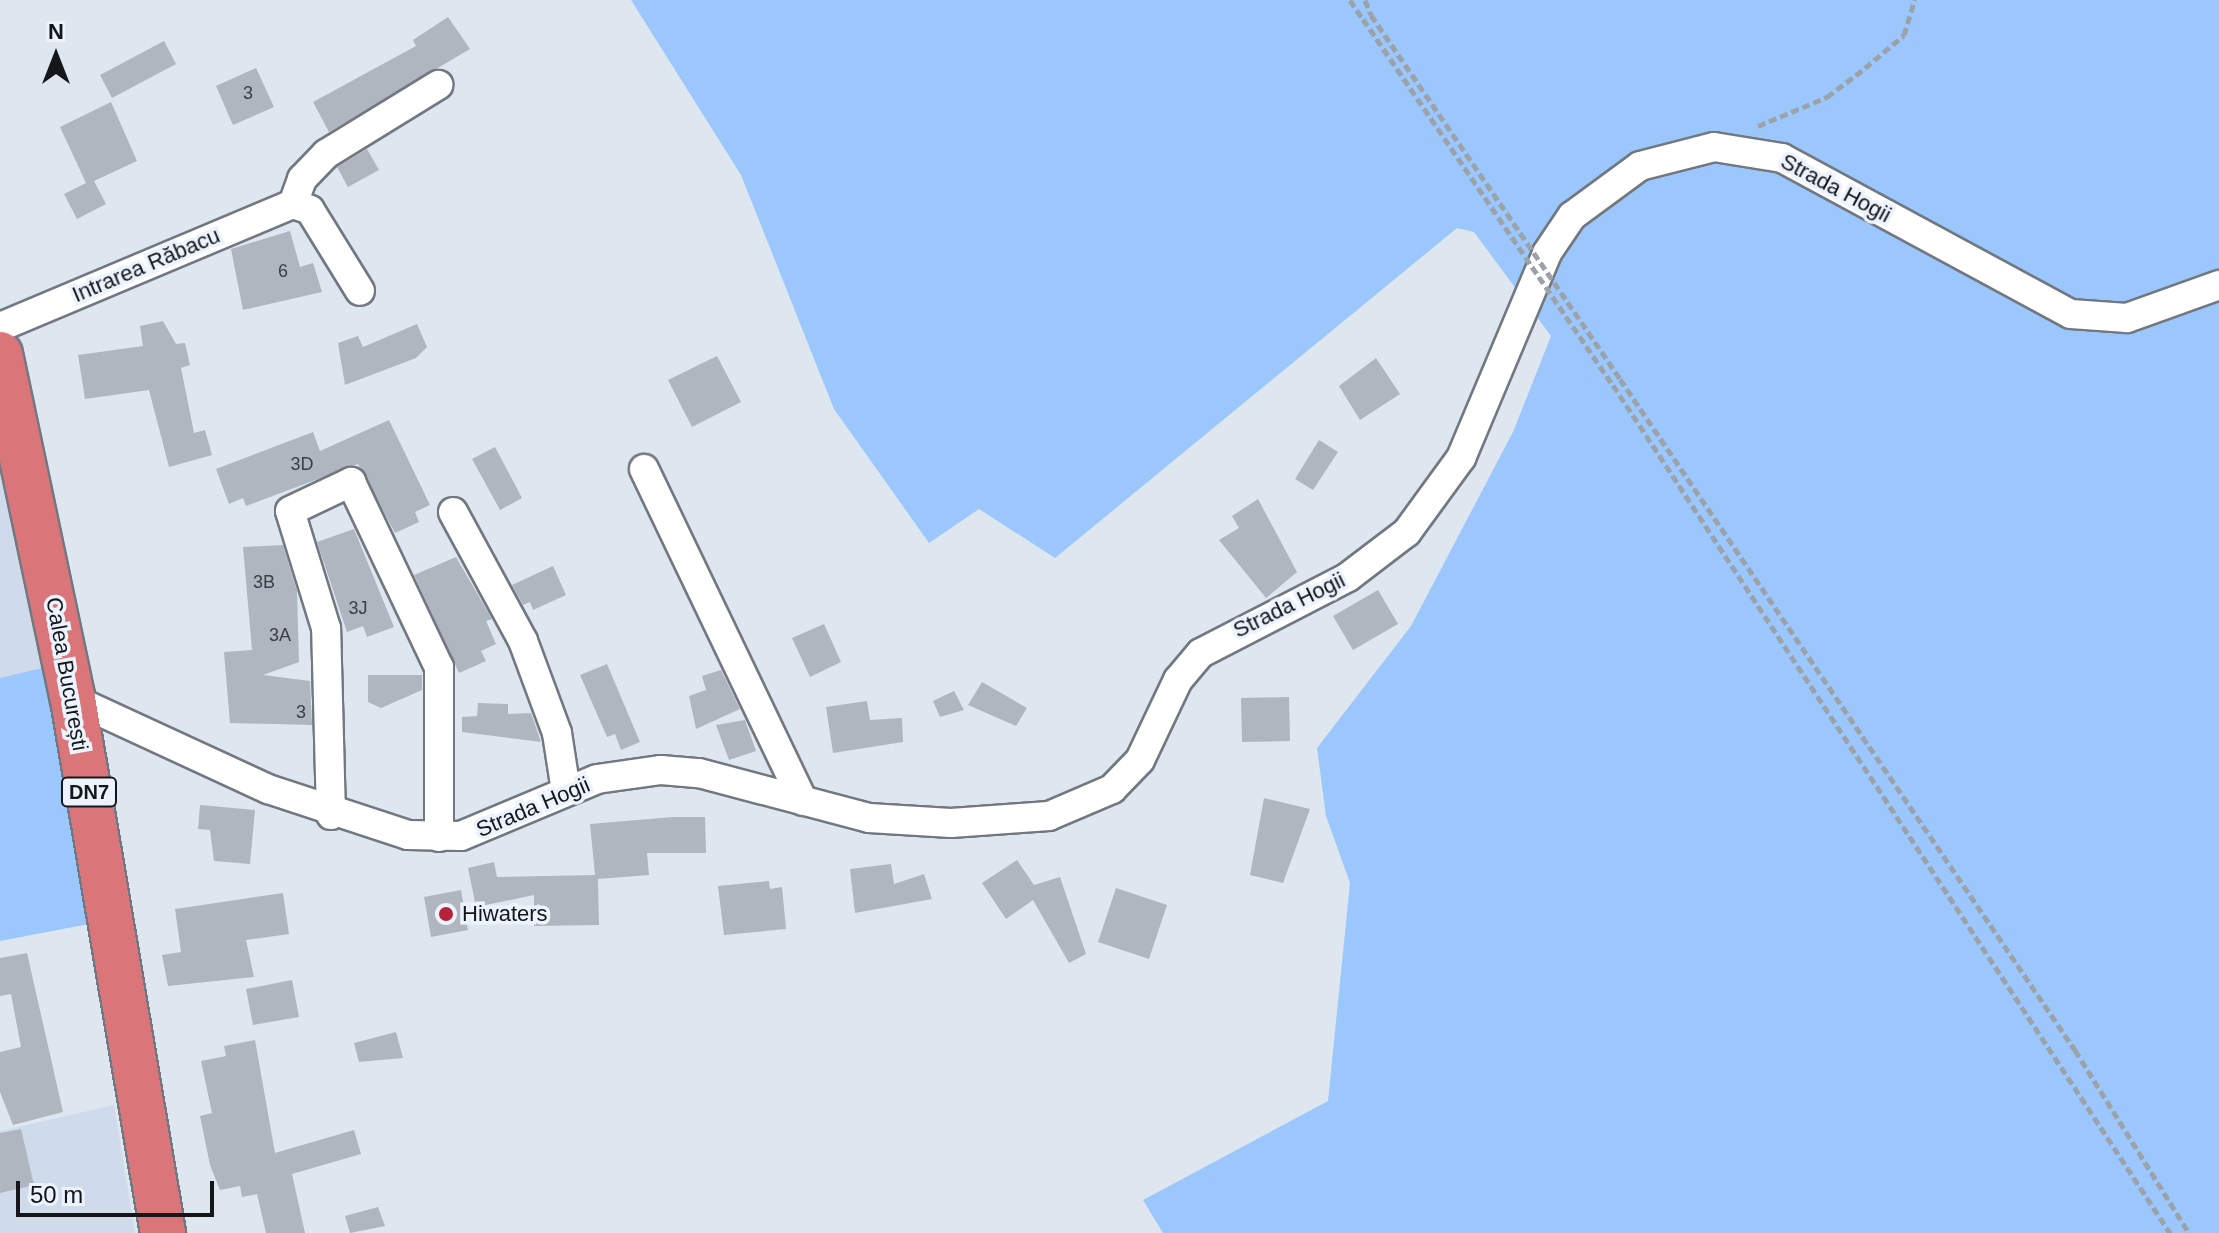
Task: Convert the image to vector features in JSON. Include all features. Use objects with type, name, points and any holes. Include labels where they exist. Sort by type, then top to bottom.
[{"type":"highway","name":"Calea București","points":[[0,354],[73,699],[163,1233]]},
{"type":"street","points":[[360,291],[330,236],[310,210],[293,204],[302,179],[326,154],[438,85]]},
{"type":"street","name":"Strada Hogii","points":[[73,699],[331,815],[439,837],[487,829],[566,791],[661,770],[869,818],[1001,822],[1049,816],[1112,789],[1140,760],[1178,680],[1201,653],[1348,577],[1407,532],[1436,499],[1485,405],[1523,299],[1572,216],[1640,166],[1714,147],[1771,155],[1822,176],[2071,314],[2127,318],[2166,310],[2219,285]]},
{"type":"street","name":"Intrarea Răbacu","points":[[0,327],[293,204]]},
{"type":"street","points":[[644,469],[803,801]]},
{"type":"street","points":[[331,815],[326,628],[290,511],[351,482],[439,667],[439,837]]},
{"type":"street","points":[[453,512],[523,641],[557,733],[566,791]]},
{"type":"path","points":[[1350,0],[1613,385],[2170,1233]]},
{"type":"path","points":[[1365,0],[1371,15],[2075,1050],[2189,1233]]},
{"type":"path","points":[[1714,147],[1827,97],[1904,35],[1915,0]]},
{"type":"shaded area","points":[[631,0],[2219,0],[2219,1233],[1163,1233],[1143,1200],[1328,1101],[1350,883],[1326,816],[1317,748],[1411,626],[1513,432],[1551,336],[1474,232],[1457,228],[1055,558],[979,509],[929,543],[834,409],[741,175]]},
{"type":"shaded area","points":[[0,465],[42,668],[0,678]]},
{"type":"shaded area","points":[[42,668],[94,923],[0,941],[0,678]]},
{"type":"shaded area","points":[[114,1105],[135,1233],[0,1233],[0,1131]]},
{"type":"building","points":[[448,17],[470,49],[329,132],[313,102],[416,46],[413,40]]},
{"type":"building","points":[[164,41],[176,64],[112,98],[100,75]]},
{"type":"building","points":[[256,68],[274,107],[233,125],[216,86]]},
{"type":"building","points":[[111,102],[137,161],[94,181],[106,204],[77,219],[64,194],[86,183],[60,127]]},
{"type":"building","points":[[367,149],[379,170],[348,187],[337,167]]},
{"type":"building","points":[[290,231],[300,267],[313,263],[322,292],[243,310],[231,249]]},
{"type":"building","points":[[163,321],[176,344],[185,343],[190,365],[181,368],[194,433],[205,430],[212,455],[169,467],[149,390],[85,399],[78,355],[143,346],[140,326]]},
{"type":"building","points":[[417,324],[427,347],[416,358],[345,385],[338,343],[358,336],[363,347]]},
{"type":"building","points":[[717,356],[741,402],[692,427],[668,380]]},
{"type":"building","points":[[1376,358],[1400,394],[1360,420],[1339,386]]},
{"type":"building","points":[[389,420],[430,505],[415,512],[419,522],[395,533],[358,464],[246,506],[243,498],[229,504],[216,469],[313,432],[320,451]]},
{"type":"building","points":[[1319,440],[1338,452],[1313,490],[1295,479]]},
{"type":"building","points":[[495,447],[522,498],[500,510],[472,459]]},
{"type":"building","points":[[1258,499],[1297,572],[1266,598],[1219,540],[1239,528],[1232,516]]},
{"type":"building","points":[[354,529],[394,627],[367,637],[363,626],[347,632],[317,542]]},
{"type":"building","points":[[283,545],[297,591],[299,662],[263,675],[310,681],[312,725],[230,723],[224,652],[252,650],[243,547]]},
{"type":"building","points":[[456,557],[492,619],[486,621],[496,644],[481,651],[486,661],[459,673],[414,575]]},
{"type":"building","points":[[553,566],[566,595],[533,610],[530,602],[523,605],[512,585]]},
{"type":"building","points":[[1378,590],[1398,624],[1353,650],[1333,616]]},
{"type":"building","points":[[824,624],[841,662],[810,677],[792,638]]},
{"type":"building","points":[[607,664],[640,742],[621,750],[615,734],[607,737],[580,675]]},
{"type":"building","points":[[721,670],[740,709],[696,729],[689,696],[706,690],[702,676]]},
{"type":"building","points":[[368,675],[422,675],[422,690],[381,708],[368,702]]},
{"type":"building","points":[[982,682],[1027,708],[1016,726],[968,705]]},
{"type":"building","points":[[954,691],[964,710],[940,717],[933,701]]},
{"type":"building","points":[[1289,697],[1290,741],[1242,742],[1241,698]]},
{"type":"building","points":[[867,701],[870,720],[902,718],[903,742],[833,753],[826,707]]},
{"type":"building","points":[[478,703],[508,704],[508,714],[531,713],[541,742],[462,732],[462,717],[477,716]]},
{"type":"building","points":[[745,720],[756,751],[729,760],[716,725]]},
{"type":"building","points":[[1264,798],[1310,809],[1283,883],[1250,875]]},
{"type":"building","points":[[200,805],[255,810],[250,864],[214,861],[210,830],[198,829]]},
{"type":"building","points":[[705,817],[706,853],[647,853],[649,875],[598,879],[599,925],[534,926],[534,895],[476,907],[468,868],[494,862],[497,877],[595,875],[590,824]]},
{"type":"building","points":[[1017,860],[1034,885],[1060,877],[1086,954],[1069,963],[1033,900],[1006,919],[982,883]]},
{"type":"building","points":[[891,864],[894,884],[924,874],[932,899],[855,913],[850,869]]},
{"type":"building","points":[[769,881],[770,889],[782,887],[786,929],[724,935],[718,886]]},
{"type":"building","points":[[1116,888],[1167,905],[1149,959],[1098,942]]},
{"type":"building","name":"Hiwaters","points":[[461,890],[468,930],[431,937],[424,897]]},
{"type":"building","points":[[283,893],[289,934],[246,940],[254,977],[168,986],[162,955],[181,952],[175,909]]},
{"type":"building","points":[[27,953],[63,1112],[13,1125],[0,1092],[0,1052],[21,1047],[11,994],[0,996],[0,958]]},
{"type":"building","points":[[292,980],[299,1017],[253,1025],[246,989]]},
{"type":"building","points":[[396,1032],[403,1058],[359,1062],[354,1043]]},
{"type":"building","points":[[255,1040],[275,1153],[354,1130],[361,1154],[292,1174],[305,1233],[266,1233],[257,1194],[242,1197],[240,1186],[220,1190],[210,1165],[200,1116],[212,1113],[201,1061],[226,1056],[224,1046]]},
{"type":"building","points":[[21,1129],[34,1185],[0,1193],[0,1133]]},
{"type":"building","points":[[378,1207],[385,1226],[350,1233],[345,1216]]},
{"type":"place","name":"Hiwaters","points":[[446,914]]}]
